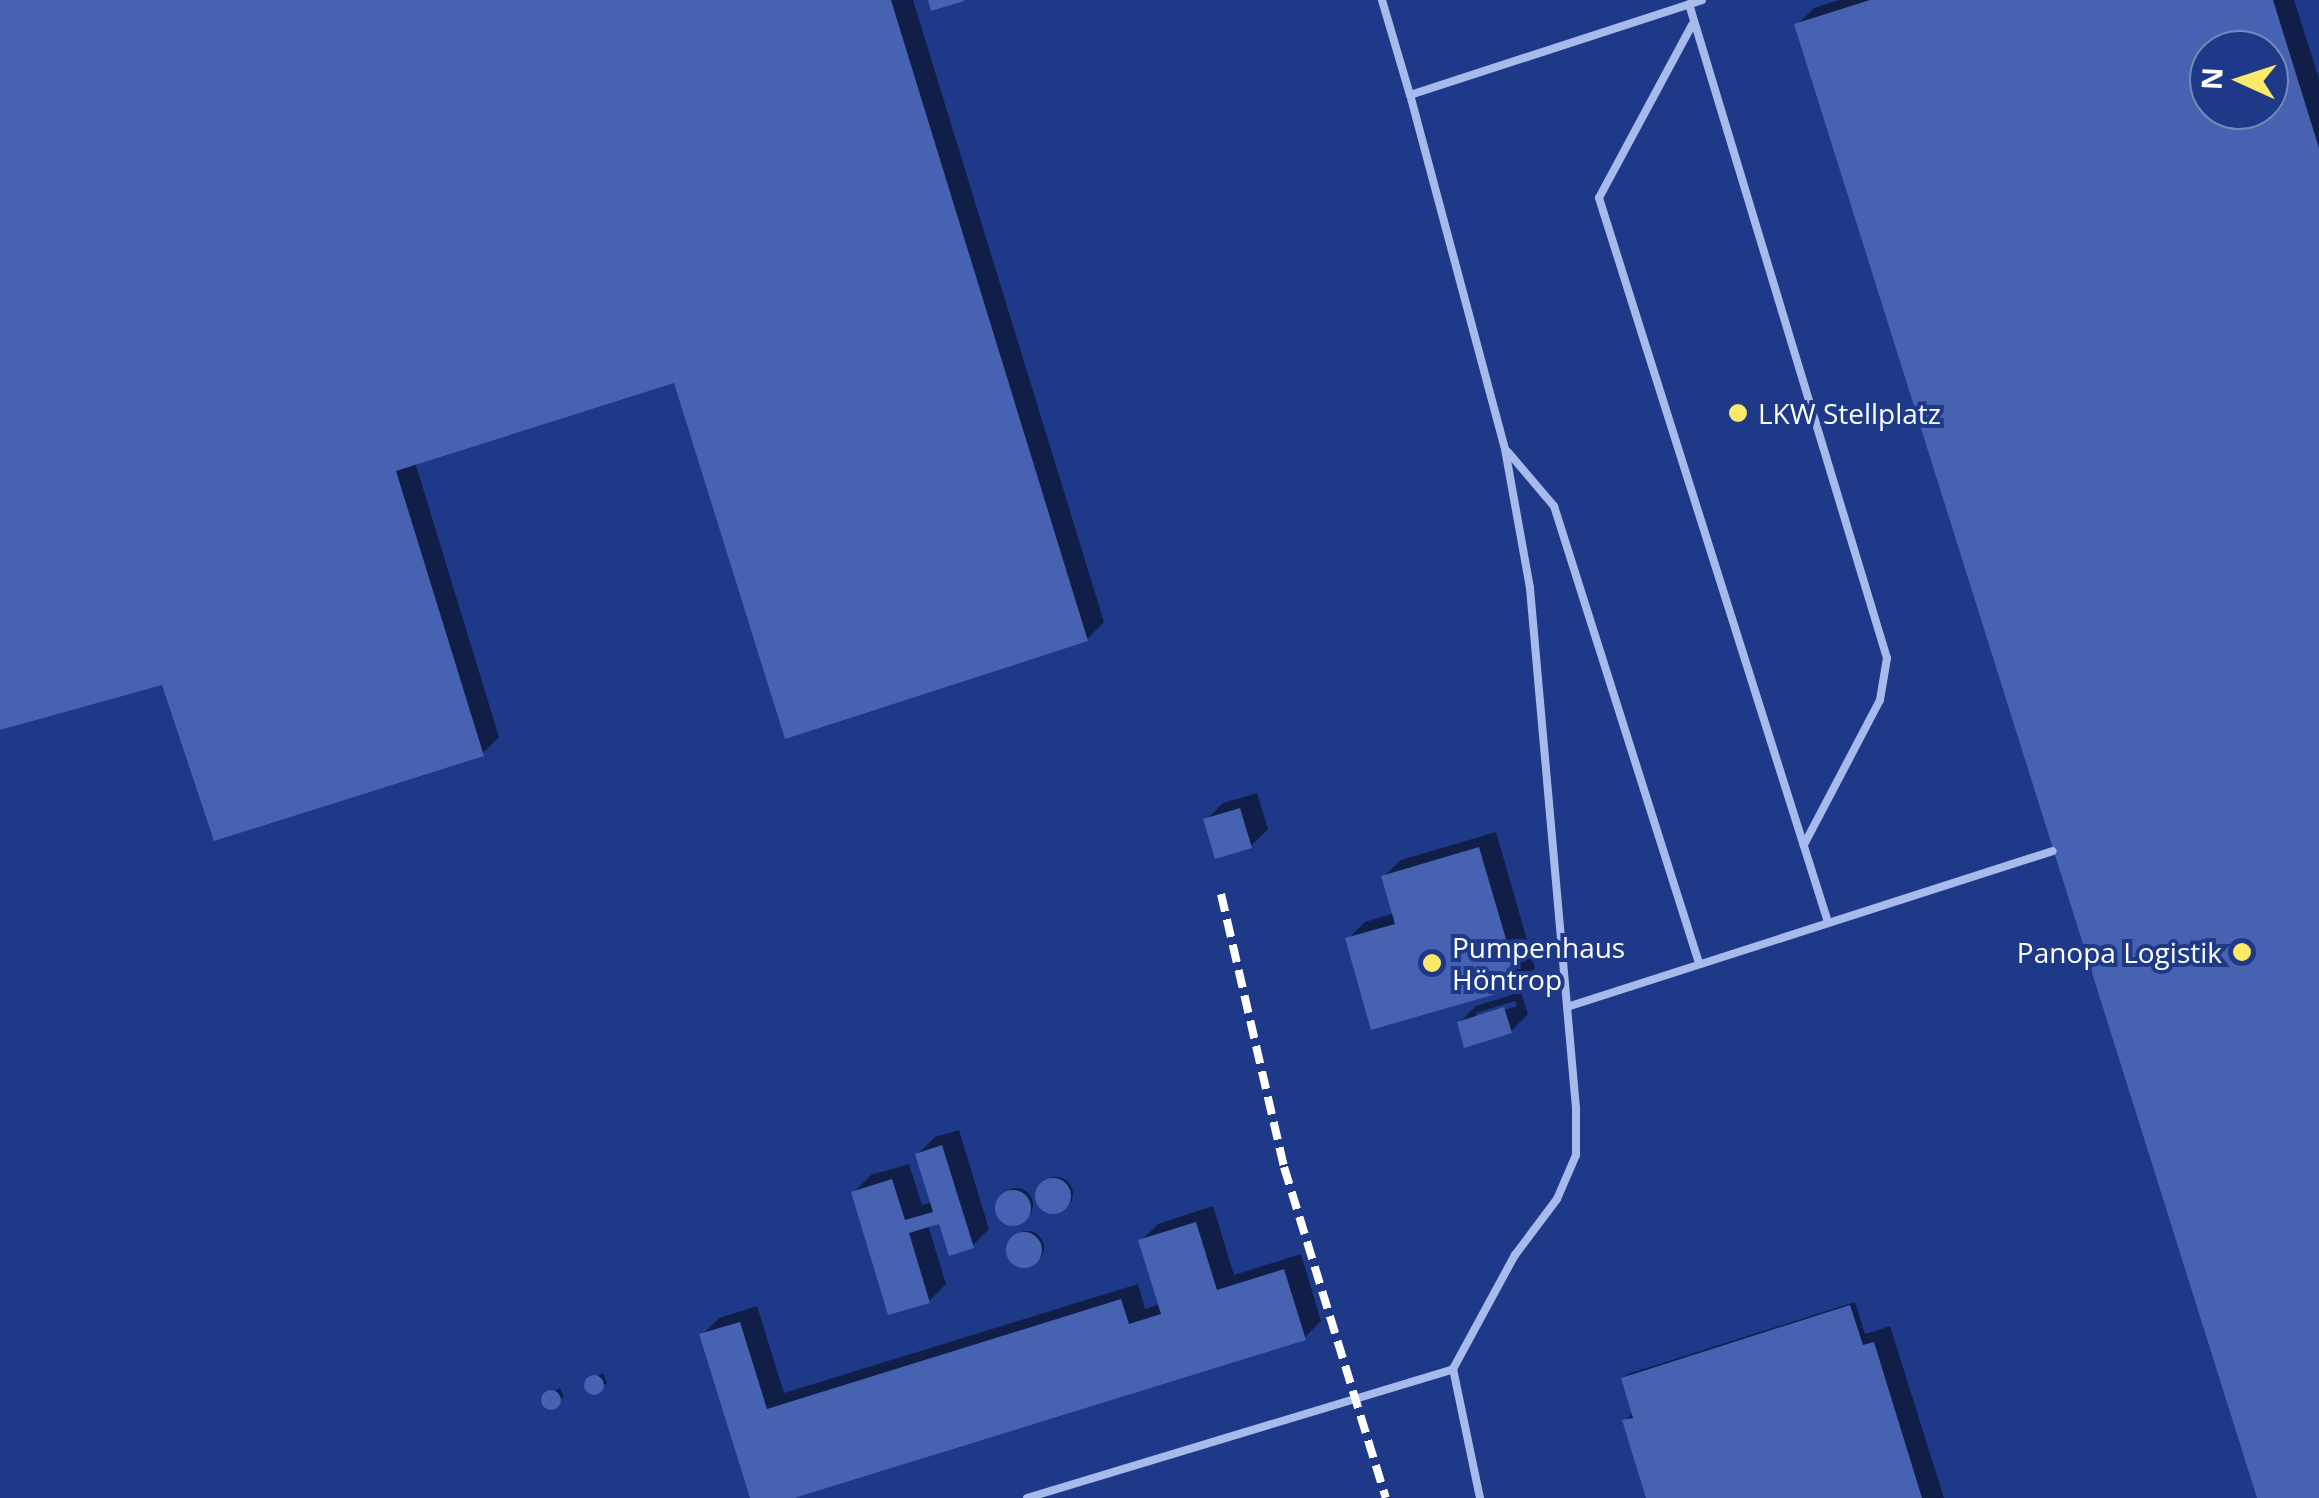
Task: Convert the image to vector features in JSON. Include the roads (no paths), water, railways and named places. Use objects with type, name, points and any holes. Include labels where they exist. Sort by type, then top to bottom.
[{"type":"lane","points":[[1382,0],[1505,449],[1530,588],[1567,1007],[1576,1155],[1556,1199],[1515,1254],[1453,1369],[1480,1498]]},
{"type":"lane","points":[[1410,95],[1702,0]]},
{"type":"lane","points":[[1689,4],[1692,25],[1887,658],[1880,700],[1804,846]]},
{"type":"lane","points":[[1692,25],[1599,198],[1828,922]]},
{"type":"lane","points":[[1505,449],[1554,506],[1698,964]]},
{"type":"lane","points":[[1567,1007],[2053,851]]},
{"type":"lane","points":[[1027,1498],[1453,1369]]},
{"type":"railway","points":[[1221,894],[1284,1167],[1386,1498]]},
{"type":"place","name":"LKW Stellplatz","points":[[1738,413]]},
{"type":"place","name":"Panopa Logistik","points":[[2242,952]]},
{"type":"place","name":"Pumpenhaus Höntrop","points":[[1432,963]]}]
